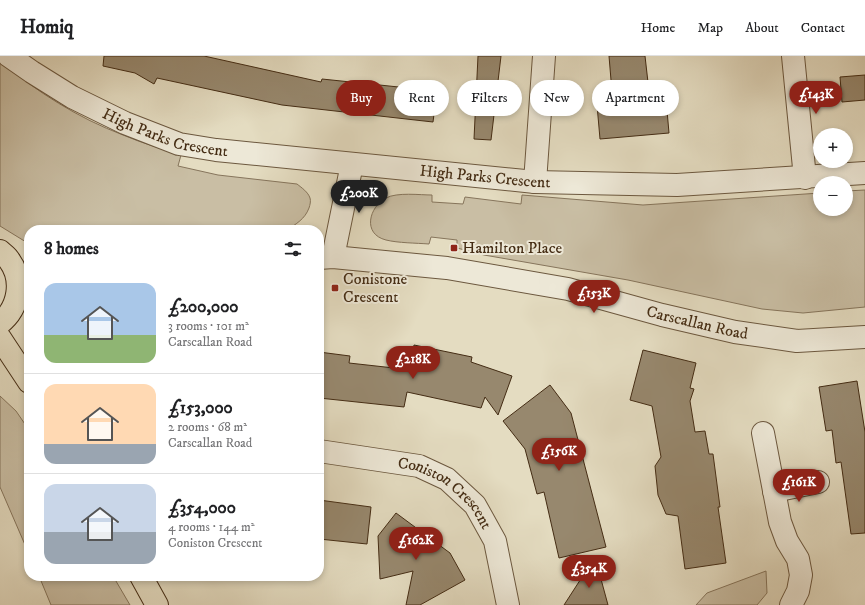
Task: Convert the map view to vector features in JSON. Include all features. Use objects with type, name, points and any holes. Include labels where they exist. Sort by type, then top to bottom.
[{"type":"main road","points":[[0,251],[23,273],[15,305],[6,318],[0,323]]},
{"type":"main road","points":[[0,338],[24,374]]},
{"type":"main road","points":[[144,581],[157,605]]},
{"type":"street","name":"High Parks Crescent","points":[[9,56],[72,97],[125,123],[179,144],[216,150],[535,182],[677,185],[865,173]]},
{"type":"street","points":[[535,182],[544,56]]},
{"type":"street","points":[[793,56],[805,178]]},
{"type":"street","points":[[326,257],[352,164]]},
{"type":"street","name":"Carscallan Road","points":[[326,257],[446,268],[568,289],[735,332],[797,341],[865,337]]},
{"type":"street","points":[[763,433],[780,522],[787,541],[798,559],[800,575],[798,591],[791,605]]},
{"type":"street","name":"Coniston Crescent","points":[[324,452],[419,466],[447,480],[474,505],[495,541],[508,605]]},
{"type":"street","points":[[774,491],[818,482]]},
{"type":"shaded area","points":[[0,61],[43,94],[90,121],[137,141],[181,155],[178,166],[218,175],[297,184],[310,198],[310,204],[307,212],[300,221],[294,225],[24,225],[24,241],[0,226]]},
{"type":"shaded area","points":[[865,190],[865,307],[803,313],[762,309],[628,280],[484,255],[457,248],[457,240],[431,237],[429,244],[386,240],[378,237],[373,232],[371,226],[372,214],[380,202],[391,196],[402,194],[432,195],[432,202],[463,204],[465,197],[521,204],[522,195],[643,205],[813,193],[813,216],[853,216],[853,191]]},
{"type":"shaded area","points":[[0,396],[16,411],[24,423],[24,542],[0,487]]},
{"type":"shaded area","points":[[766,571],[767,593],[757,605],[696,605],[707,593]]},
{"type":"shaded area","points":[[41,581],[116,581],[130,605],[51,605]]},
{"type":"building","points":[[104,56],[204,56],[321,82],[322,79],[336,80],[336,111],[282,105],[157,78],[154,84],[135,73],[103,66]]},
{"type":"building","points":[[478,56],[501,56],[498,80],[477,80]]},
{"type":"building","points":[[609,56],[645,56],[648,80],[611,80]]},
{"type":"building","points":[[865,75],[865,100],[842,102],[840,77]]},
{"type":"building","points":[[386,86],[394,87],[394,116],[434,116],[433,122],[380,116],[386,116]]},
{"type":"building","points":[[475,116],[494,116],[491,140],[474,139]]},
{"type":"building","points":[[598,116],[668,116],[669,133],[600,139]]},
{"type":"building","points":[[414,345],[472,357],[471,362],[512,376],[498,415],[485,397],[481,408],[407,392],[404,407],[324,399],[324,353],[350,356],[349,363],[394,368],[397,354],[412,357]]},
{"type":"building","points":[[643,350],[696,363],[690,388],[694,389],[690,401],[695,432],[705,431],[709,454],[713,454],[720,507],[718,507],[726,563],[685,569],[678,516],[666,514],[658,495],[655,466],[661,457],[652,406],[630,400]]},
{"type":"building","points":[[857,381],[865,432],[865,533],[851,534],[841,462],[836,463],[832,430],[826,431],[819,387]]},
{"type":"building","points":[[550,385],[571,413],[606,547],[559,558],[544,492],[537,494],[525,449],[503,421]]},
{"type":"building","points":[[324,501],[371,507],[367,544],[324,540]]},
{"type":"building","points":[[396,513],[450,553],[465,580],[420,605],[406,605],[413,571],[380,579],[378,536]]},
{"type":"building","points":[[595,557],[608,605],[564,605]]},
{"type":"place","name":"Hamilton Place","points":[[454,248]]},
{"type":"place","name":"Conistone Crescent","points":[[335,288]]}]
